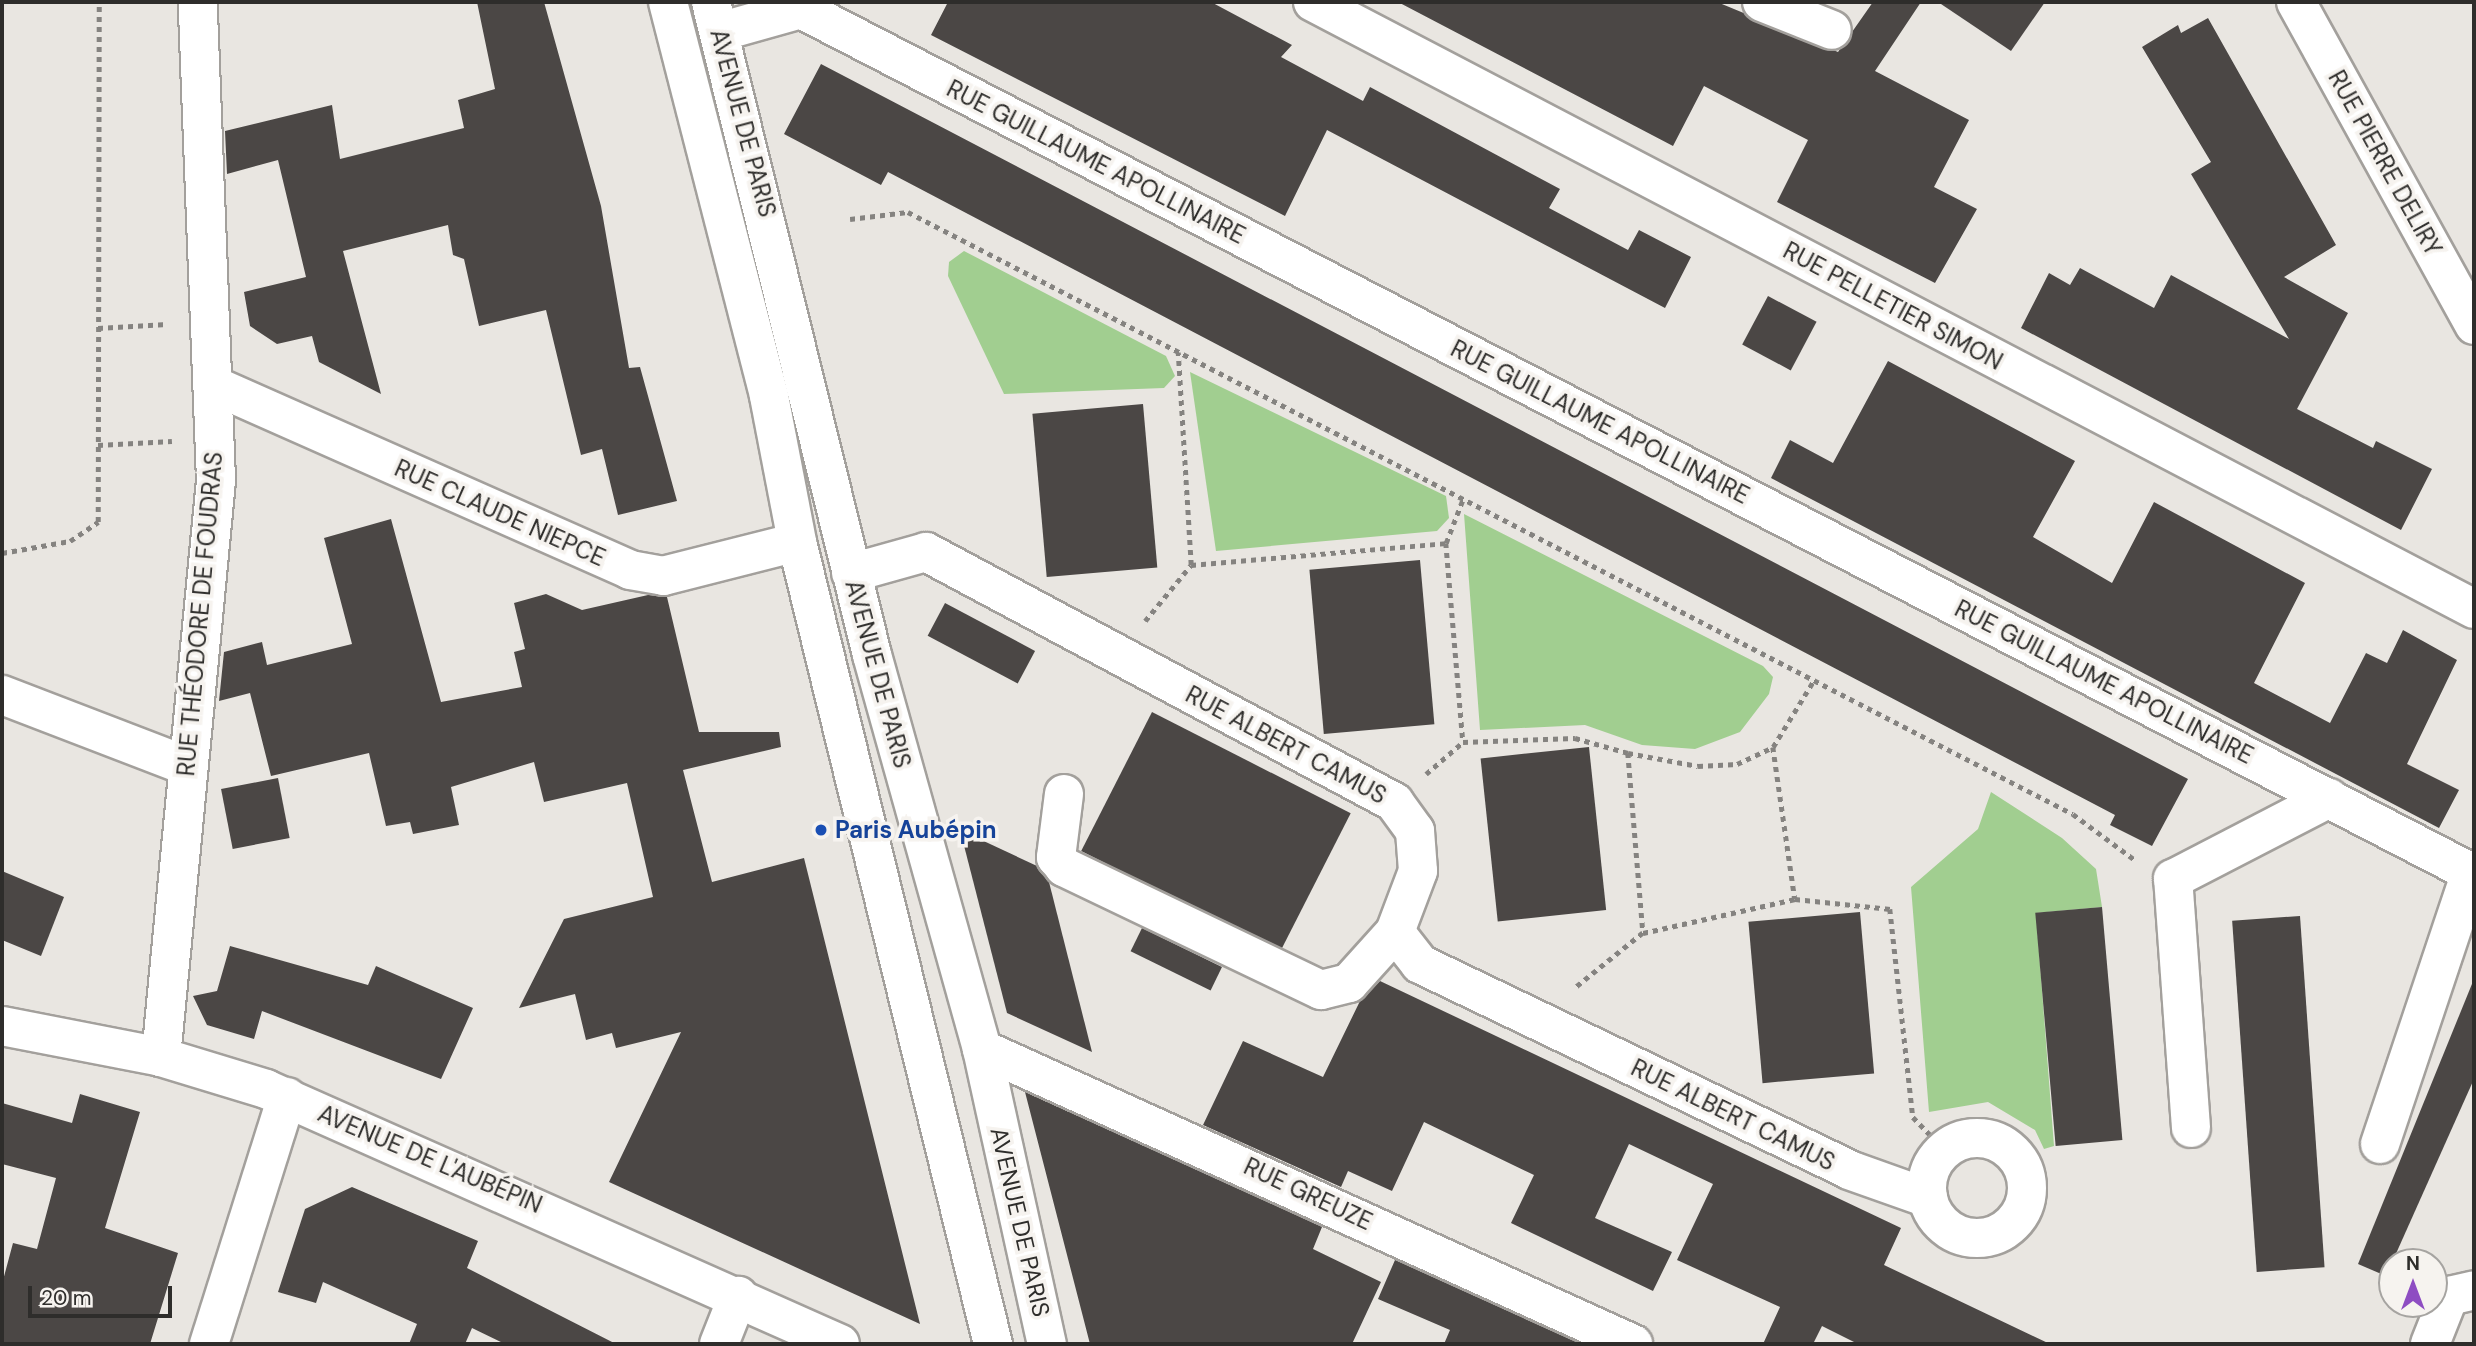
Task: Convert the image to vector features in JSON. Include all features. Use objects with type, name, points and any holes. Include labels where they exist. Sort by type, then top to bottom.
[{"type":"street","name":"RUE THÉODORE DE FOUDRAS","points":[[160,1057],[216,480],[198,2]]},
{"type":"street","name":"AVENUE DE PARIS","points":[[668,2],[769,396],[797,542],[993,1344]]},
{"type":"street","name":"RUE PELLETIER SIMON","points":[[1313,2],[2474,609]]},
{"type":"street","points":[[1762,2],[1832,30]]},
{"type":"street","name":"RUE PIERRE DELIRY","points":[[2296,2],[2474,323]]},
{"type":"street","name":"RUE GUILLAUME APOLLINAIRE","points":[[715,17],[801,5],[2473,873]]},
{"type":"street","name":"AVENUE DE PARIS","points":[[715,17],[851,573],[982,1049],[1047,1344]]},
{"type":"street","name":"RUE CLAUDE NIEPCE","points":[[213,385],[630,570],[663,576],[797,542]]},
{"type":"street","name":"RUE ALBERT CAMUS","points":[[851,573],[926,552],[1394,802],[1415,831],[1418,871],[1395,932],[1420,964],[1849,1170],[1928,1198]]},
{"type":"street","points":[[2,695],[187,766]]},
{"type":"street","points":[[1064,794],[1056,857],[1064,866],[1321,990],[1349,983],[1395,932]]},
{"type":"street","points":[[2191,1128],[2173,878],[2329,798]]},
{"type":"street","points":[[2380,1144],[2473,873]]},
{"type":"street","name":"AVENUE DE L'AUBÉPIN","points":[[2,1026],[160,1057],[287,1097],[738,1296],[840,1344]]},
{"type":"street","name":"RUE GREUZE","points":[[982,1049],[1633,1344]]},
{"type":"street","points":[[209,1344],[287,1097]]},
{"type":"street","points":[[1972,1138],[2007,1148],[2027,1179],[2023,1208],[2004,1231],[1972,1238],[1944,1225],[1928,1198],[1930,1171],[1945,1150],[1972,1138]]},
{"type":"street","points":[[2430,1344],[2449,1296],[2474,1290]]},
{"type":"street","points":[[719,1344],[738,1296]]},
{"type":"path","points":[[2,553],[70,541],[98,522],[99,2]]},
{"type":"path","points":[[850,219],[908,212],[2074,814],[2131,859],[2173,878]]},
{"type":"path","points":[[98,328],[210,322]]},
{"type":"path","points":[[1116,655],[1191,565],[1178,352]]},
{"type":"path","points":[[98,445],[215,439]]},
{"type":"path","points":[[1463,499],[1446,543],[1463,742]]},
{"type":"path","points":[[1191,565],[1446,543]]},
{"type":"path","points":[[1394,802],[1463,742],[1575,738],[1628,753],[1698,766],[1737,764],[1773,747],[1814,680]]},
{"type":"path","points":[[1773,747],[1795,899]]},
{"type":"path","points":[[1628,753],[1643,933]]},
{"type":"path","points":[[1554,1028],[1573,989],[1643,933],[1795,899],[1890,909],[1913,1117],[1945,1150]]},
{"type":"green space","points":[[964,251],[1166,356],[1175,376],[1164,388],[1004,394],[948,276],[949,262]]},
{"type":"green space","points":[[1190,372],[1446,496],[1449,518],[1437,531],[1216,551]]},
{"type":"green space","points":[[1464,514],[1763,666],[1773,677],[1769,694],[1740,732],[1695,749],[1642,745],[1585,725],[1480,730]]},
{"type":"green space","points":[[1991,792],[2062,838],[2096,869],[2102,907],[2036,913],[2054,1146],[2044,1149],[2035,1130],[1988,1102],[1929,1112],[1911,887],[1978,829]]},
{"type":"building","points":[[477,2],[544,2],[601,206],[629,368],[640,367],[677,501],[618,515],[602,449],[581,455],[546,310],[479,326],[464,259],[453,255],[448,225],[343,251],[381,394],[319,362],[312,336],[277,344],[250,326],[244,292],[306,277],[278,160],[227,174],[225,131],[332,105],[340,159],[464,128],[458,100],[495,89]]},
{"type":"building","points":[[948,2],[1211,2],[1292,45],[1281,57],[1363,101],[1370,87],[1560,189],[1549,208],[1628,250],[1639,230],[1691,257],[1665,308],[1327,130],[1285,216],[931,35]]},
{"type":"building","points":[[1398,2],[1717,2],[1838,52],[1873,2],[1921,2],[1875,71],[1969,120],[1934,187],[1977,209],[1935,283],[1777,202],[1808,140],[1704,86],[1673,146]]},
{"type":"building","points":[[1938,2],[2045,2],[2011,51]]},
{"type":"building","points":[[2208,18],[2336,245],[2284,277],[2348,313],[2297,409],[2373,448],[2376,441],[2432,469],[2401,530],[2021,328],[2049,273],[2070,285],[2080,268],[2154,308],[2171,275],[2289,339],[2191,174],[2211,162],[2142,47],[2178,25],[2181,33]]},
{"type":"building","points":[[821,64],[2188,779],[2152,846],[2110,825],[2115,815],[888,172],[881,185],[784,134]]},
{"type":"building","points":[[1768,296],[1817,322],[1791,370],[1742,345]]},
{"type":"building","points":[[1888,361],[2075,461],[2033,537],[2112,583],[2154,502],[2305,583],[2254,683],[2330,723],[2366,653],[2387,663],[2403,630],[2457,660],[2407,764],[2459,790],[2439,828],[1771,478],[1790,440],[1833,463]]},
{"type":"building","points":[[1143,404],[1157,567],[1047,577],[1032,414]]},
{"type":"building","points":[[391,519],[441,702],[522,687],[514,652],[525,649],[514,603],[546,594],[582,610],[648,595],[667,597],[699,732],[779,732],[781,747],[683,770],[712,882],[804,858],[920,1324],[609,1182],[681,1032],[616,1048],[612,1033],[586,1040],[575,994],[519,1008],[564,919],[653,897],[627,783],[544,802],[534,762],[451,787],[459,825],[413,834],[410,822],[386,826],[369,753],[271,776],[250,693],[219,701],[224,652],[262,642],[267,665],[352,644],[324,538]]},
{"type":"building","points":[[1420,560],[1434,724],[1324,734],[1309,570]]},
{"type":"building","points":[[945,603],[1035,651],[1018,684],[928,636]]},
{"type":"building","points":[[1152,712],[1351,813],[1280,952],[1081,851]]},
{"type":"building","points":[[1589,747],[1606,910],[1498,921],[1481,758]]},
{"type":"building","points":[[278,778],[290,838],[233,849],[221,789]]},
{"type":"building","points":[[960,830],[1037,866],[1049,882],[1092,1052],[1007,1013]]},
{"type":"building","points":[[2,871],[64,897],[41,956],[2,940]]},
{"type":"building","points":[[2102,907],[2122,1140],[2056,1146],[2035,913]]},
{"type":"building","points":[[1860,912],[1874,1073],[1763,1083],[1748,922]]},
{"type":"building","points":[[2300,916],[2325,1267],[2257,1272],[2232,921]]},
{"type":"building","points":[[1142,928],[1222,967],[1211,990],[1131,951]]},
{"type":"building","points":[[230,946],[368,985],[376,966],[473,1008],[441,1079],[262,1011],[254,1039],[207,1025],[193,996],[217,991]]},
{"type":"building","points":[[2474,979],[2474,1079],[2399,1248],[2378,1248],[2378,1273],[2358,1264]]},
{"type":"building","points":[[1380,981],[1901,1228],[1884,1265],[2050,1344],[1858,1344],[1822,1326],[1813,1344],[1763,1344],[1780,1307],[1677,1260],[1713,1184],[1629,1144],[1595,1218],[1672,1252],[1653,1291],[1511,1223],[1534,1175],[1424,1122],[1392,1191],[1348,1171],[1341,1187],[1203,1125],[1243,1041],[1323,1077],[1360,1001]]},
{"type":"building","points":[[1025,1092],[1322,1227],[1313,1249],[1381,1282],[1352,1344],[1090,1344]]},
{"type":"building","points":[[80,1094],[140,1112],[105,1228],[178,1253],[150,1344],[2,1343],[2,1284],[13,1243],[37,1249],[56,1178],[2,1164],[2,1103],[72,1123]]},
{"type":"building","points":[[352,1187],[478,1241],[467,1268],[616,1344],[505,1344],[472,1328],[465,1344],[409,1344],[417,1324],[323,1282],[316,1303],[278,1292],[305,1209]]},
{"type":"building","points":[[1395,1260],[1580,1344],[1444,1344],[1450,1330],[1378,1299]]},
{"type":"place","name":"Paris Aubépin","points":[[821,830]]}]
